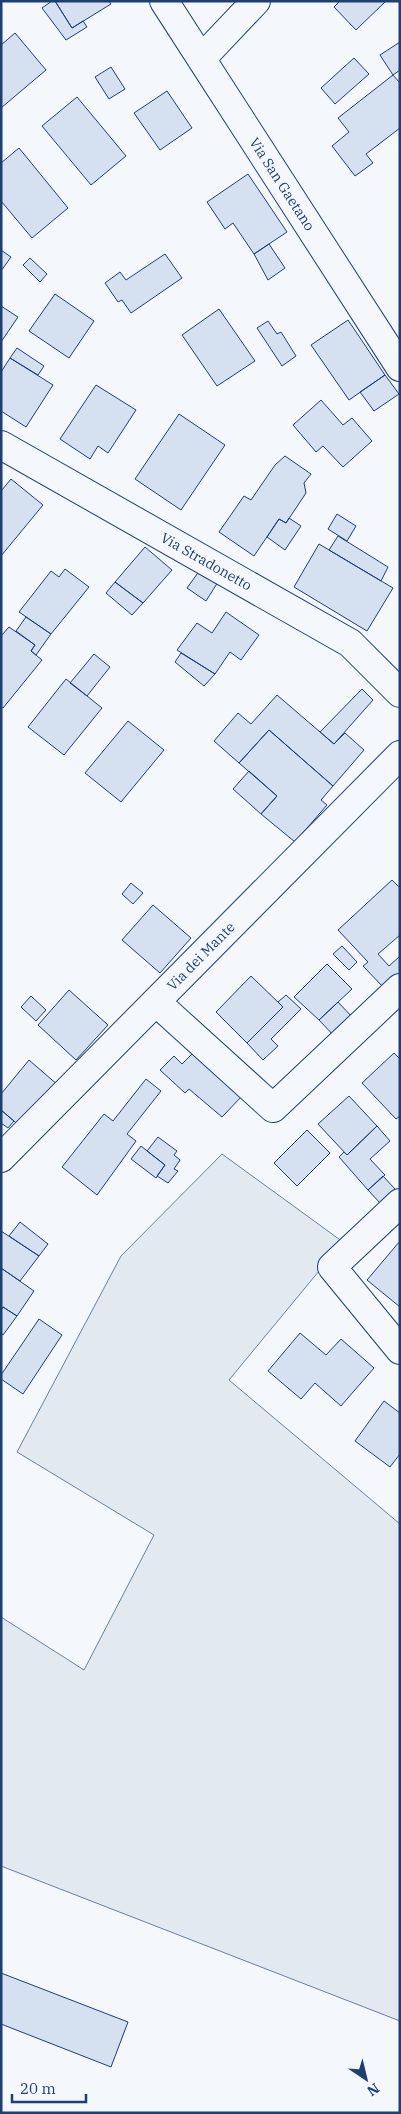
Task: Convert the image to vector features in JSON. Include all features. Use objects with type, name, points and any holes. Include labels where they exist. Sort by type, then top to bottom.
[{"type":"street","name":"Via San Gaetano","points":[[164,1],[400,367]]},
{"type":"street","points":[[202,58],[256,1]]},
{"type":"street","name":"Via Stradonetto","points":[[1,445],[350,643],[400,692]]},
{"type":"street","name":"Via dei Mante","points":[[1,1158],[400,755]]},
{"type":"street","points":[[156,1002],[273,1108],[400,988]]},
{"type":"street","points":[[400,1203],[332,1267],[400,1350]]},
{"type":"shaded area","points":[[222,1154],[343,1242],[229,1380],[400,1524],[400,2021],[1,1866],[1,1617],[84,1670],[154,1535],[17,1452],[121,1256]]},
{"type":"building","points":[[55,1],[72,28],[83,21],[87,27],[66,40],[42,8]]},
{"type":"building","points":[[55,1],[109,1],[111,4],[72,28]]},
{"type":"building","points":[[340,1],[386,1],[356,30],[334,7]]},
{"type":"building","points":[[15,33],[46,70],[1,108],[1,45]]},
{"type":"building","points":[[400,42],[400,70],[393,75],[380,55]]},
{"type":"building","points":[[354,58],[369,74],[335,104],[321,88]]},
{"type":"building","points":[[111,67],[125,89],[109,99],[95,77]]},
{"type":"building","points":[[393,75],[400,83],[400,128],[366,154],[373,163],[355,176],[332,146],[349,132],[338,118]]},
{"type":"building","points":[[167,91],[192,128],[160,150],[134,113]]},
{"type":"building","points":[[77,97],[126,156],[91,185],[42,126]]},
{"type":"building","points":[[19,148],[68,208],[32,238],[1,201],[1,163]]},
{"type":"building","points":[[248,174],[287,232],[254,254],[233,223],[225,229],[207,202]]},
{"type":"building","points":[[269,244],[285,268],[268,280],[254,254]]},
{"type":"building","points":[[1,250],[11,257],[1,271]]},
{"type":"building","points":[[165,254],[182,278],[131,313],[122,300],[118,302],[105,283],[120,272],[126,280]]},
{"type":"building","points":[[30,258],[47,274],[40,282],[23,265]]},
{"type":"building","points":[[55,294],[94,321],[69,358],[29,331]]},
{"type":"building","points":[[1,306],[18,317],[1,342]]},
{"type":"building","points":[[219,309],[255,361],[217,386],[182,335]]},
{"type":"building","points":[[348,320],[385,375],[349,400],[311,345]]},
{"type":"building","points":[[268,321],[277,334],[281,332],[296,356],[282,366],[257,328]]},
{"type":"building","points":[[17,348],[44,366],[38,375],[10,358]]},
{"type":"building","points":[[10,358],[53,385],[26,427],[1,411],[1,372]]},
{"type":"building","points":[[385,375],[399,394],[374,411],[360,392]]},
{"type":"building","points":[[96,385],[136,410],[108,453],[98,446],[90,459],[60,439]]},
{"type":"building","points":[[321,400],[343,425],[352,418],[372,441],[343,467],[323,446],[316,452],[293,425]]},
{"type":"building","points":[[179,414],[225,445],[181,510],[135,479]]},
{"type":"building","points":[[285,456],[311,474],[304,483],[306,493],[286,523],[279,519],[254,556],[219,532],[244,496],[251,500],[275,465]]},
{"type":"building","points":[[11,479],[43,505],[1,556],[1,491]]},
{"type":"building","points":[[337,514],[356,526],[347,541],[328,529]]},
{"type":"building","points":[[289,518],[301,526],[285,550],[267,537],[279,519],[286,523]]},
{"type":"building","points":[[338,536],[388,567],[381,581],[329,550]]},
{"type":"building","points":[[319,544],[393,588],[367,631],[294,587]]},
{"type":"building","points":[[145,547],[172,570],[143,603],[115,582]]},
{"type":"building","points":[[65,569],[89,587],[51,634],[19,612],[51,571],[59,577]]},
{"type":"building","points":[[200,570],[218,582],[206,601],[187,588]]},
{"type":"building","points":[[115,582],[143,603],[132,615],[106,593]]},
{"type":"building","points":[[226,612],[259,635],[241,660],[230,652],[215,674],[177,650],[197,623],[212,633]]},
{"type":"building","points":[[26,617],[51,634],[36,655],[31,651],[35,645],[16,631]]},
{"type":"building","points":[[9,627],[35,645],[31,651],[42,660],[3,708],[1,707],[1,636]]},
{"type":"building","points":[[181,653],[215,674],[204,686],[175,662]]},
{"type":"building","points":[[94,654],[110,667],[87,696],[70,683]]},
{"type":"building","points":[[66,679],[102,708],[64,755],[28,727]]},
{"type":"building","points":[[362,689],[373,700],[334,744],[320,732]]},
{"type":"building","points":[[277,695],[334,744],[345,733],[364,750],[333,786],[269,730],[239,763],[214,741],[238,713],[251,724]]},
{"type":"building","points":[[128,721],[164,750],[121,802],[85,773]]},
{"type":"building","points":[[269,730],[333,786],[321,800],[327,805],[295,842],[261,814],[277,796],[239,763]]},
{"type":"building","points":[[249,771],[277,796],[261,814],[233,789]]},
{"type":"building","points":[[392,880],[400,888],[400,935],[378,954],[389,966],[400,956],[400,976],[385,989],[363,966],[368,962],[338,930]]},
{"type":"building","points":[[131,883],[143,893],[133,904],[122,894]]},
{"type":"building","points":[[153,905],[191,938],[160,973],[122,940]]},
{"type":"building","points":[[342,946],[357,962],[349,970],[333,954]]},
{"type":"building","points":[[327,964],[352,989],[319,1020],[294,997]]},
{"type":"building","points":[[251,976],[283,1007],[247,1043],[216,1012]]},
{"type":"building","points":[[69,990],[108,1025],[76,1060],[38,1025]]},
{"type":"building","points":[[286,995],[301,1009],[271,1039],[278,1046],[263,1060],[247,1043],[283,1007],[278,1002]]},
{"type":"building","points":[[31,996],[46,1010],[36,1021],[21,1007]]},
{"type":"building","points":[[338,1002],[354,1019],[336,1038],[319,1020]]},
{"type":"building","points":[[201,1045],[243,1095],[222,1117],[189,1089],[185,1093],[160,1070],[174,1056],[182,1064]]},
{"type":"building","points":[[394,1053],[400,1059],[400,1116],[396,1119],[362,1083]]},
{"type":"building","points":[[29,1060],[59,1086],[22,1128],[1,1110],[1,1094]]},
{"type":"building","points":[[146,1079],[161,1091],[127,1134],[136,1141],[97,1195],[62,1167],[104,1114],[113,1121]]},
{"type":"building","points":[[349,1096],[377,1126],[347,1155],[318,1124]]},
{"type":"building","points":[[1,1110],[14,1121],[8,1128],[1,1123]]},
{"type":"building","points":[[377,1126],[390,1141],[370,1159],[385,1175],[368,1190],[339,1157],[344,1152],[347,1155]]},
{"type":"building","points":[[307,1130],[330,1153],[297,1186],[274,1163]]},
{"type":"building","points":[[158,1137],[177,1151],[174,1155],[180,1160],[174,1169],[178,1171],[168,1183],[157,1176],[165,1165],[147,1151]]},
{"type":"building","points":[[141,1146],[165,1165],[156,1178],[131,1159]]},
{"type":"building","points":[[383,1176],[395,1189],[380,1203],[368,1190]]},
{"type":"building","points":[[20,1222],[48,1244],[39,1256],[9,1236]]},
{"type":"building","points":[[1,1231],[39,1256],[20,1281],[1,1268]]},
{"type":"building","points":[[400,1241],[400,1307],[367,1280]]},
{"type":"building","points":[[1,1268],[34,1291],[17,1316],[3,1307],[1,1310]]},
{"type":"building","points":[[3,1307],[17,1316],[3,1335],[1,1334],[1,1310]]},
{"type":"building","points":[[39,1319],[62,1335],[23,1394],[1,1379],[1,1375]]},
{"type":"building","points":[[300,1333],[326,1355],[341,1339],[374,1368],[341,1406],[315,1383],[301,1399],[268,1371]]},
{"type":"building","points":[[384,1401],[400,1413],[400,1454],[390,1467],[355,1441]]},
{"type":"building","points":[[1,1973],[128,2022],[111,2067],[1,2024]]}]
